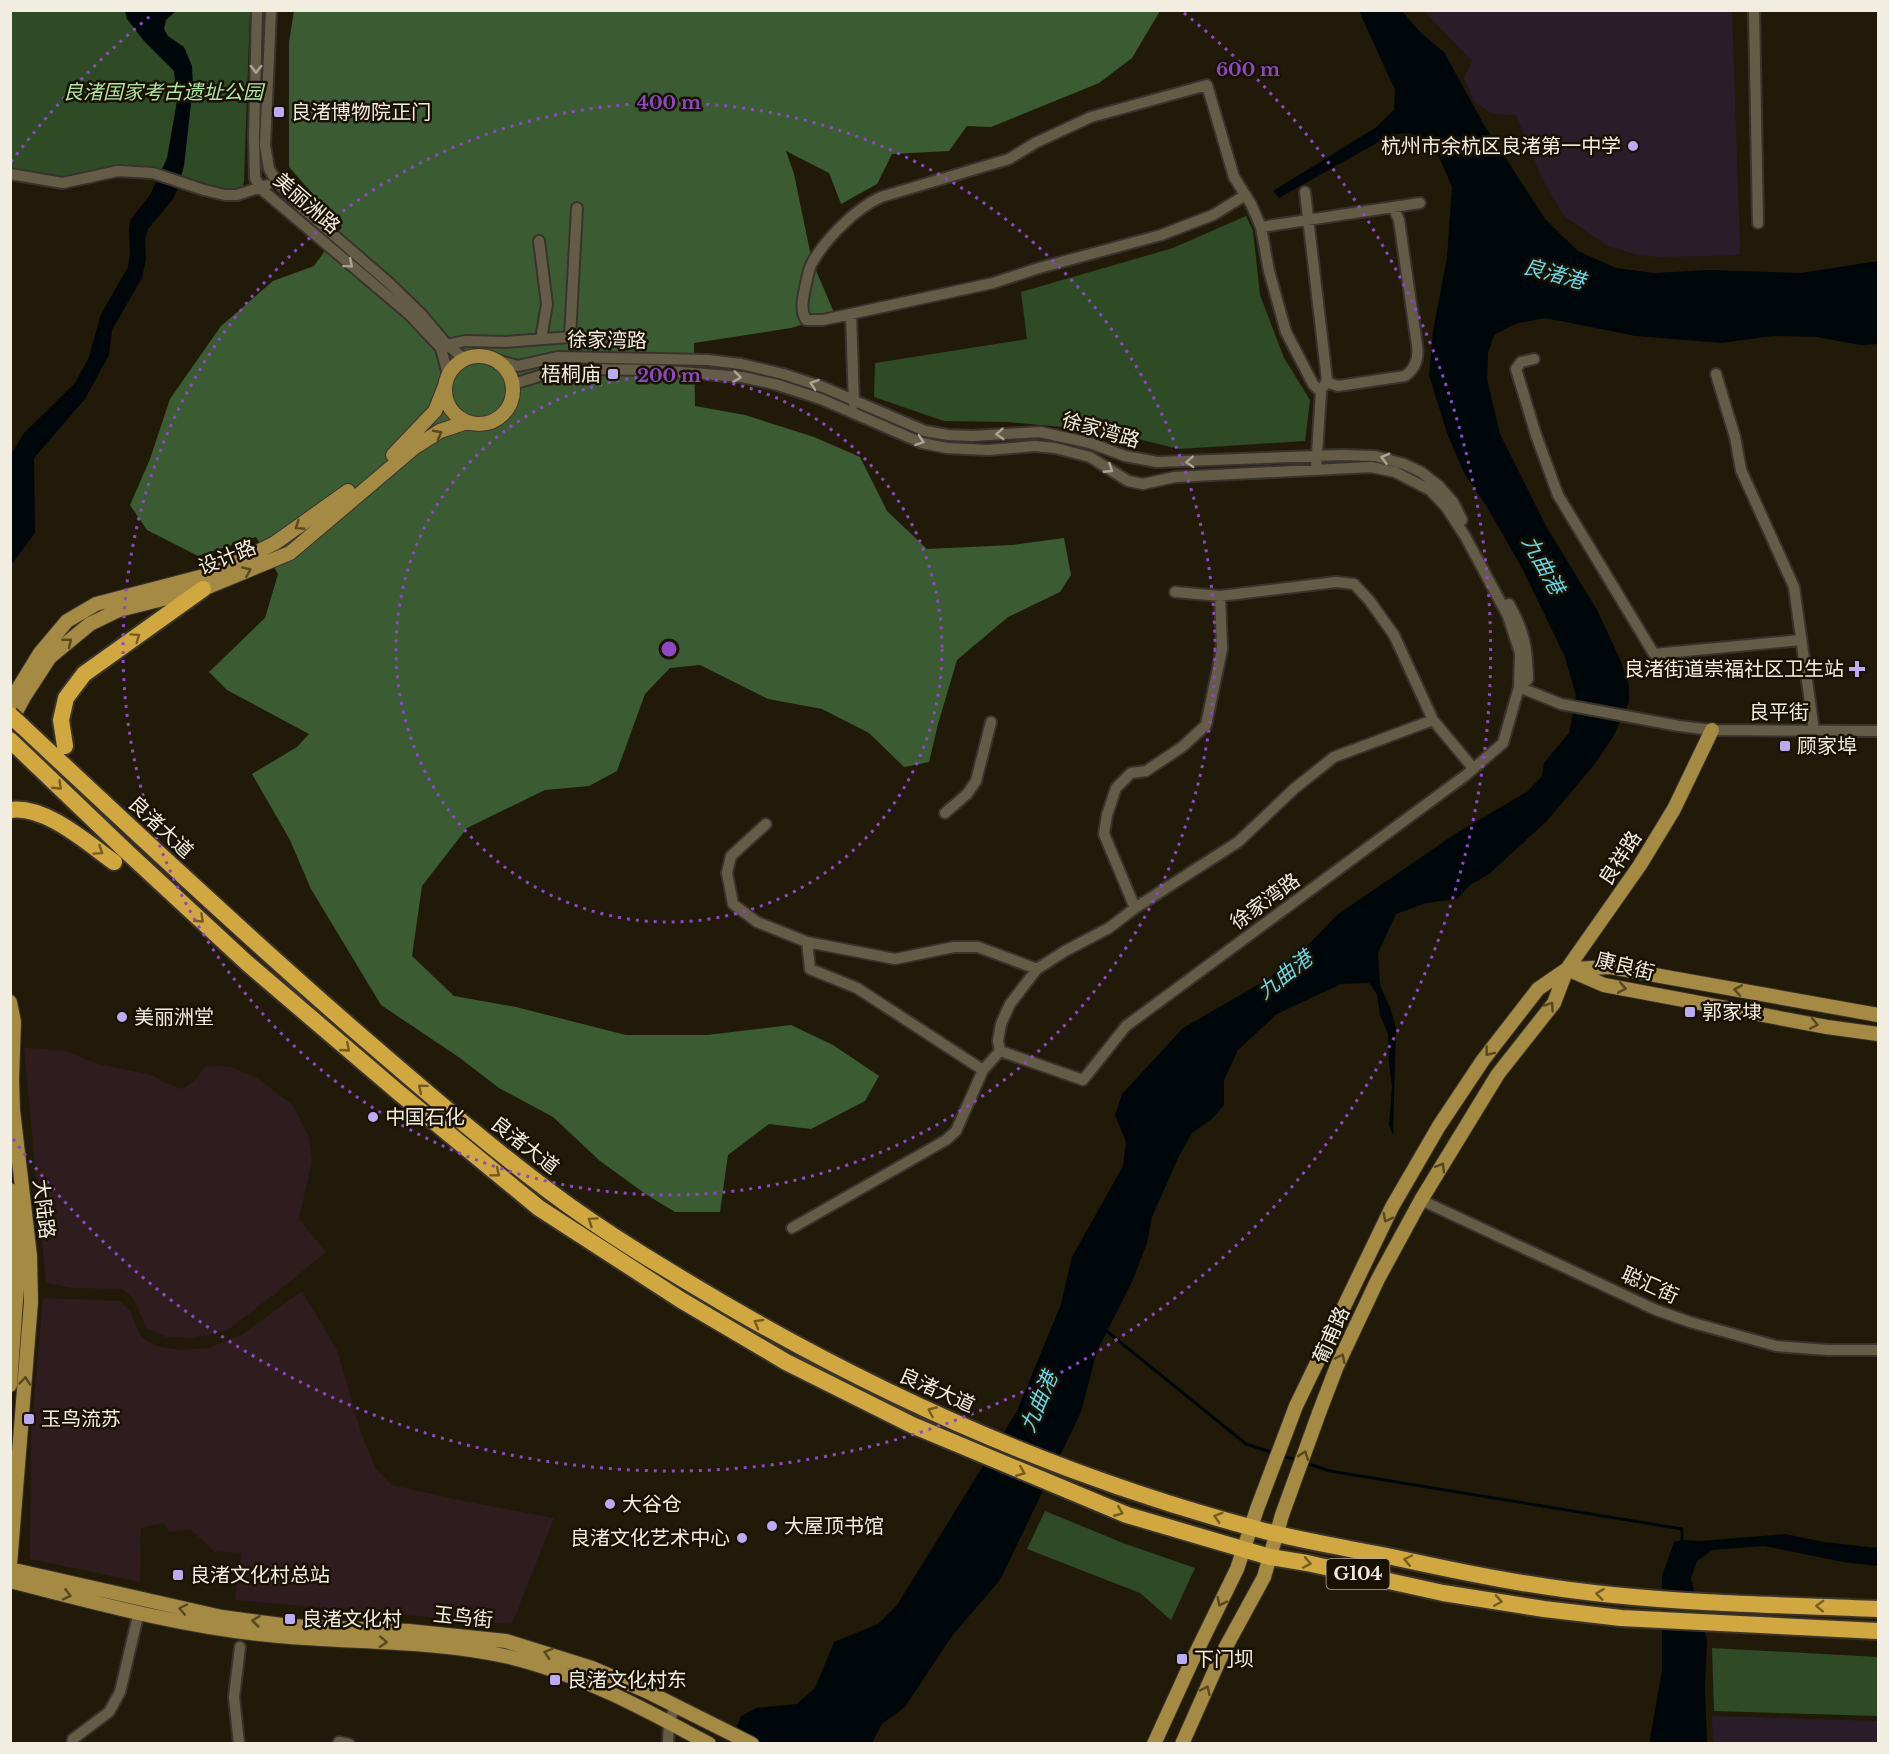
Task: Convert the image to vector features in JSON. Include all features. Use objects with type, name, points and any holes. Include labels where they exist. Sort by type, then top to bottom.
[{"type":"highway","points":[[65,746],[61,720],[66,698],[84,674],[203,589]]},
{"type":"highway","name":"良渚大道","points":[[14,722],[276,961],[458,1119],[552,1193],[671,1272],[774,1333],[870,1383],[985,1435],[1071,1469],[1174,1505],[1251,1527]]},
{"type":"highway","name":"良渚大道","points":[[13,742],[247,963],[407,1100],[539,1208],[681,1300],[786,1362],[894,1416],[978,1454],[1127,1515],[1243,1550]]},
{"type":"highway","points":[[10,810],[35,811],[114,862]]},
{"type":"highway","name":"G104","points":[[1251,1527],[1458,1571],[1549,1587],[1614,1595],[1700,1601],[1878,1609]]},
{"type":"highway","name":"G104","points":[[1243,1550],[1454,1594],[1555,1610],[1621,1618],[1878,1630]]},
{"type":"main road","points":[[475,356],[496,360],[509,374],[513,384],[513,394],[505,412],[497,419],[477,424],[467,422],[450,408],[446,397],[447,380],[455,365],[465,359],[475,356]]},
{"type":"main road","name":"设计路","points":[[10,702],[40,653],[67,621],[96,604],[214,573],[275,543],[333,503],[387,461],[435,411],[447,380]]},
{"type":"main road","name":"设计路","points":[[14,722],[24,697],[50,657],[90,624],[119,610],[203,589],[290,553],[415,447],[440,431],[467,422]]},
{"type":"main road","name":"良祥路","points":[[1538,989],[1567,969],[1640,865],[1674,808],[1712,730]]},
{"type":"main road","name":"康良街","points":[[1567,969],[1610,967],[1878,1015]]},
{"type":"main road","name":"康良街","points":[[1567,969],[1604,985],[1827,1027],[1878,1034]]},
{"type":"main road","name":"葡甫路","points":[[1182,1743],[1222,1654],[1264,1576],[1337,1366],[1378,1279],[1421,1200],[1498,1074],[1554,1003],[1567,969]]},
{"type":"main road","name":"葡甫路","points":[[1154,1743],[1237,1569],[1264,1489],[1296,1406],[1392,1207],[1439,1125],[1483,1060],[1538,989]]},
{"type":"main road","name":"大陆路","points":[[10,1002],[14,1022],[13,1110],[30,1256],[31,1302],[10,1567]]},
{"type":"main road","name":"大陆路","points":[[10,1190],[17,1286],[10,1385]]},
{"type":"main road","name":"玉鸟街","points":[[10,1567],[222,1617],[290,1626],[410,1631],[506,1641],[592,1668],[752,1743]]},
{"type":"main road","name":"玉鸟街","points":[[10,1581],[138,1614],[220,1629],[278,1636],[428,1645],[509,1657],[556,1670],[627,1700],[708,1743]]},
{"type":"street","name":"美丽洲路","points":[[257,10],[254,138],[255,178],[260,188],[410,315],[441,348],[447,380]]},
{"type":"street","name":"美丽洲路","points":[[271,10],[265,145],[269,169],[299,205],[421,314],[447,345],[465,359]]},
{"type":"street","points":[[1754,10],[1758,223]]},
{"type":"street","points":[[1244,196],[1212,215],[1161,235],[993,283],[823,320],[806,320],[802,315],[802,298],[810,267],[827,242],[867,203],[1009,159],[1046,138],[1091,117],[1207,85],[1234,177],[1251,204],[1261,227],[1269,271],[1286,332],[1313,384],[1323,387],[1338,386],[1406,376],[1412,371],[1416,362],[1417,345],[1399,220],[1393,207]]},
{"type":"street","points":[[10,174],[63,183],[118,171],[153,173],[225,195],[237,195],[276,180]]},
{"type":"street","points":[[1305,192],[1323,387],[1316,469]]},
{"type":"street","points":[[1261,227],[1420,202]]},
{"type":"street","points":[[447,345],[465,341],[506,342],[570,337],[577,208]]},
{"type":"street","points":[[539,241],[547,304],[541,339]]},
{"type":"street","points":[[851,315],[854,413]]},
{"type":"street","name":"徐家湾路","points":[[496,360],[518,366],[558,357],[708,360],[741,364],[823,387],[925,431],[972,436],[1040,432],[1090,443],[1125,456],[1148,461],[1171,463],[1317,456],[1375,456],[1404,464],[1421,472],[1439,486],[1453,502],[1520,623],[1527,654],[1528,679],[1519,687]]},
{"type":"street","points":[[1534,359],[1521,362],[1516,369],[1536,435],[1558,495],[1654,654],[1801,640]]},
{"type":"street","name":"徐家湾路","points":[[513,384],[546,374],[584,369],[655,370],[742,377],[778,385],[821,399],[922,442],[947,448],[988,450],[1035,446],[1055,448],[1090,457],[1128,481],[1143,484],[1175,477],[1371,467],[1395,472],[1430,490],[1441,501],[1465,536],[1508,616],[1520,653],[1519,687],[1503,743],[1473,768],[1126,1026],[1083,1080],[1000,1051]]},
{"type":"street","points":[[1716,374],[1735,437],[1741,470],[1794,587],[1814,731]]},
{"type":"street","points":[[1174,592],[1220,596],[1335,582],[1354,584],[1370,600],[1394,635],[1433,720],[1473,768]]},
{"type":"street","points":[[1135,908],[1104,834],[1107,815],[1116,788],[1131,773],[1146,771],[1182,747],[1206,725],[1222,649],[1220,596]]},
{"type":"street","name":"良平街","points":[[1519,687],[1561,704],[1679,726],[1712,730],[1878,731]]},
{"type":"street","points":[[792,1228],[946,1140],[956,1131],[982,1070],[1000,1051],[999,1033],[1010,1004],[1037,969],[1109,928],[1135,908],[1238,842],[1295,788],[1334,757],[1433,720]]},
{"type":"street","points":[[945,813],[967,794],[976,781],[991,722]]},
{"type":"street","points":[[766,824],[731,856],[727,873],[733,904],[757,922],[807,942],[895,959],[954,947],[978,947],[1037,969]]},
{"type":"street","points":[[807,942],[810,969],[857,988],[982,1070]]},
{"type":"street","name":"聪汇街","points":[[1421,1200],[1656,1310],[1690,1322],[1776,1346],[1828,1350],[1878,1350]]},
{"type":"street","points":[[72,1743],[73,1739],[109,1712],[120,1692],[137,1620]]},
{"type":"street","points":[[238,1743],[234,1697],[240,1647]]},
{"type":"street","points":[[668,1743],[669,1721],[676,1706]]},
{"type":"shaded area","name":"杭州市余杭区良渚第一中学","points":[[1424,11],[1732,11],[1739,255],[1659,257],[1637,255],[1606,245],[1563,215],[1542,178],[1516,115],[1493,114],[1474,102],[1464,78],[1472,61]]},
{"type":"shaded area","points":[[24,1048],[63,1050],[98,1064],[152,1075],[182,1089],[195,1080],[206,1065],[231,1067],[258,1079],[293,1105],[309,1138],[312,1160],[299,1219],[326,1252],[226,1331],[194,1338],[166,1337],[147,1328],[133,1298],[122,1289],[73,1288],[46,1283]]},
{"type":"shaded area","points":[[302,1291],[337,1350],[362,1436],[376,1469],[392,1485],[554,1518],[512,1624],[235,1600],[241,1553],[214,1551],[190,1529],[169,1532],[164,1523],[141,1528],[140,1582],[30,1559],[31,1434],[43,1298],[120,1301],[130,1311],[141,1337],[156,1346],[180,1350],[208,1348],[241,1335]]},
{"type":"shaded area","points":[[1712,1716],[1878,1721],[1878,1743],[1713,1743]]},
{"type":"green space","name":"良渚国家考古遗址公园","points":[[11,11],[250,11],[242,189],[236,194],[130,169],[71,182],[11,171]]},
{"type":"green space","points":[[294,11],[1160,11],[1132,58],[1099,83],[991,127],[967,126],[949,151],[892,154],[877,184],[841,204],[829,173],[786,151],[794,174],[812,261],[835,315],[791,328],[694,343],[695,406],[745,415],[814,437],[860,457],[887,511],[927,549],[1012,545],[1064,538],[1071,575],[1060,592],[1008,617],[957,660],[929,762],[904,767],[869,733],[822,709],[768,699],[700,665],[670,668],[645,694],[617,771],[589,786],[545,790],[467,828],[422,886],[412,956],[454,996],[516,1007],[626,1035],[707,1035],[791,1025],[833,1045],[879,1076],[865,1101],[811,1129],[769,1124],[728,1155],[720,1212],[675,1212],[647,1195],[600,1161],[553,1117],[499,1088],[460,1058],[381,1005],[311,889],[290,840],[252,774],[297,747],[309,734],[227,690],[209,672],[265,618],[278,574],[256,537],[198,556],[147,530],[130,505],[150,459],[170,399],[221,326],[273,281],[314,266],[342,227],[289,167],[289,42]]},
{"type":"green space","points":[[1246,216],[1253,231],[1260,295],[1284,358],[1310,400],[1305,441],[1179,449],[1106,431],[1008,422],[944,421],[874,397],[875,363],[1027,339],[1021,292],[1173,248]]},
{"type":"green space","points":[[1045,1511],[1123,1543],[1195,1568],[1171,1620],[1140,1593],[1027,1549]]},
{"type":"green space","points":[[1712,1648],[1878,1657],[1878,1716],[1714,1711]]},
{"type":"water","points":[[125,11],[176,11],[166,20],[164,29],[168,36],[184,47],[192,66],[193,86],[184,166],[173,199],[148,229],[142,278],[112,330],[109,355],[85,399],[34,458],[35,533],[11,565],[12,453],[24,433],[75,383],[89,357],[101,314],[128,267],[131,219],[150,195],[167,158],[177,101],[174,71],[144,41],[127,19]]},
{"type":"water","points":[[1359,11],[1402,11],[1421,33],[1444,52],[1483,123],[1545,219],[1578,251],[1616,268],[1654,273],[1711,270],[1801,273],[1878,261],[1878,344],[1861,345],[1816,337],[1773,336],[1721,343],[1636,336],[1545,318],[1515,324],[1494,335],[1488,353],[1487,379],[1500,434],[1546,526],[1597,610],[1620,659],[1629,686],[1629,702],[1613,737],[1594,765],[1546,822],[1489,874],[1470,885],[1457,899],[1426,903],[1396,914],[1378,953],[1380,985],[1396,1028],[1393,1135],[1389,1125],[1392,1086],[1388,1034],[1380,1015],[1377,994],[1369,983],[1341,984],[1277,1014],[1238,1050],[1224,1080],[1224,1105],[1213,1118],[1192,1133],[1179,1156],[1152,1217],[1147,1243],[1132,1282],[1097,1351],[1081,1412],[1000,1580],[952,1636],[905,1707],[882,1724],[872,1743],[730,1744],[741,1716],[756,1708],[797,1704],[815,1688],[834,1642],[878,1624],[897,1605],[1017,1411],[1061,1304],[1072,1257],[1123,1166],[1126,1142],[1115,1115],[1122,1094],[1183,1028],[1268,979],[1304,949],[1337,915],[1455,834],[1528,791],[1542,776],[1544,763],[1569,733],[1576,696],[1565,657],[1522,568],[1487,507],[1464,473],[1447,433],[1429,375],[1433,331],[1447,258],[1452,187],[1440,159],[1426,138],[1408,133],[1391,135],[1279,198],[1273,191],[1375,128],[1394,110],[1395,90]]},
{"type":"water","points":[[1785,1534],[1824,1542],[1878,1548],[1878,1566],[1843,1562],[1764,1546],[1713,1550],[1697,1561],[1691,1578],[1707,1641],[1705,1687],[1707,1743],[1649,1744],[1662,1671],[1662,1576],[1674,1542]]},
{"type":"waterway","points":[[1104,1329],[1246,1444],[1274,1453]]},
{"type":"waterway","points":[[1283,1456],[1297,1460]]},
{"type":"waterway","points":[[1306,1463],[1330,1471],[1682,1529],[1682,1542]]},
{"type":"place","name":"良渚博物院正门","points":[[279,112]]},
{"type":"place","name":"杭州市余杭区良渚第一中学","points":[[1633,146]]},
{"type":"place","name":"梧桐庙","points":[[613,374]]},
{"type":"place","name":"良渚街道崇福社区卫生站","points":[[1857,669]]},
{"type":"place","name":"顾家埠","points":[[1785,746]]},
{"type":"place","name":"郭家埭","points":[[1690,1012]]},
{"type":"place","name":"美丽洲堂","points":[[122,1017]]},
{"type":"place","name":"中国石化","points":[[373,1117]]},
{"type":"place","name":"玉鸟流苏","points":[[29,1419]]},
{"type":"place","name":"大谷仓","points":[[610,1504]]},
{"type":"place","name":"大屋顶书馆","points":[[772,1526]]},
{"type":"place","name":"良渚文化艺术中心","points":[[742,1538]]},
{"type":"place","name":"良渚文化村总站","points":[[178,1575]]},
{"type":"place","name":"良渚文化村","points":[[290,1619]]},
{"type":"place","name":"下门坝","points":[[1182,1659]]},
{"type":"place","name":"良渚文化村东","points":[[555,1680]]},
{"type":"water label","name":"良渚港","points":[[1554,274]]},
{"type":"water label","name":"九曲港","points":[[1543,565]]},
{"type":"water label","name":"九曲港","points":[[1285,975]]},
{"type":"water label","name":"九曲港","points":[[1039,1402]]}]
